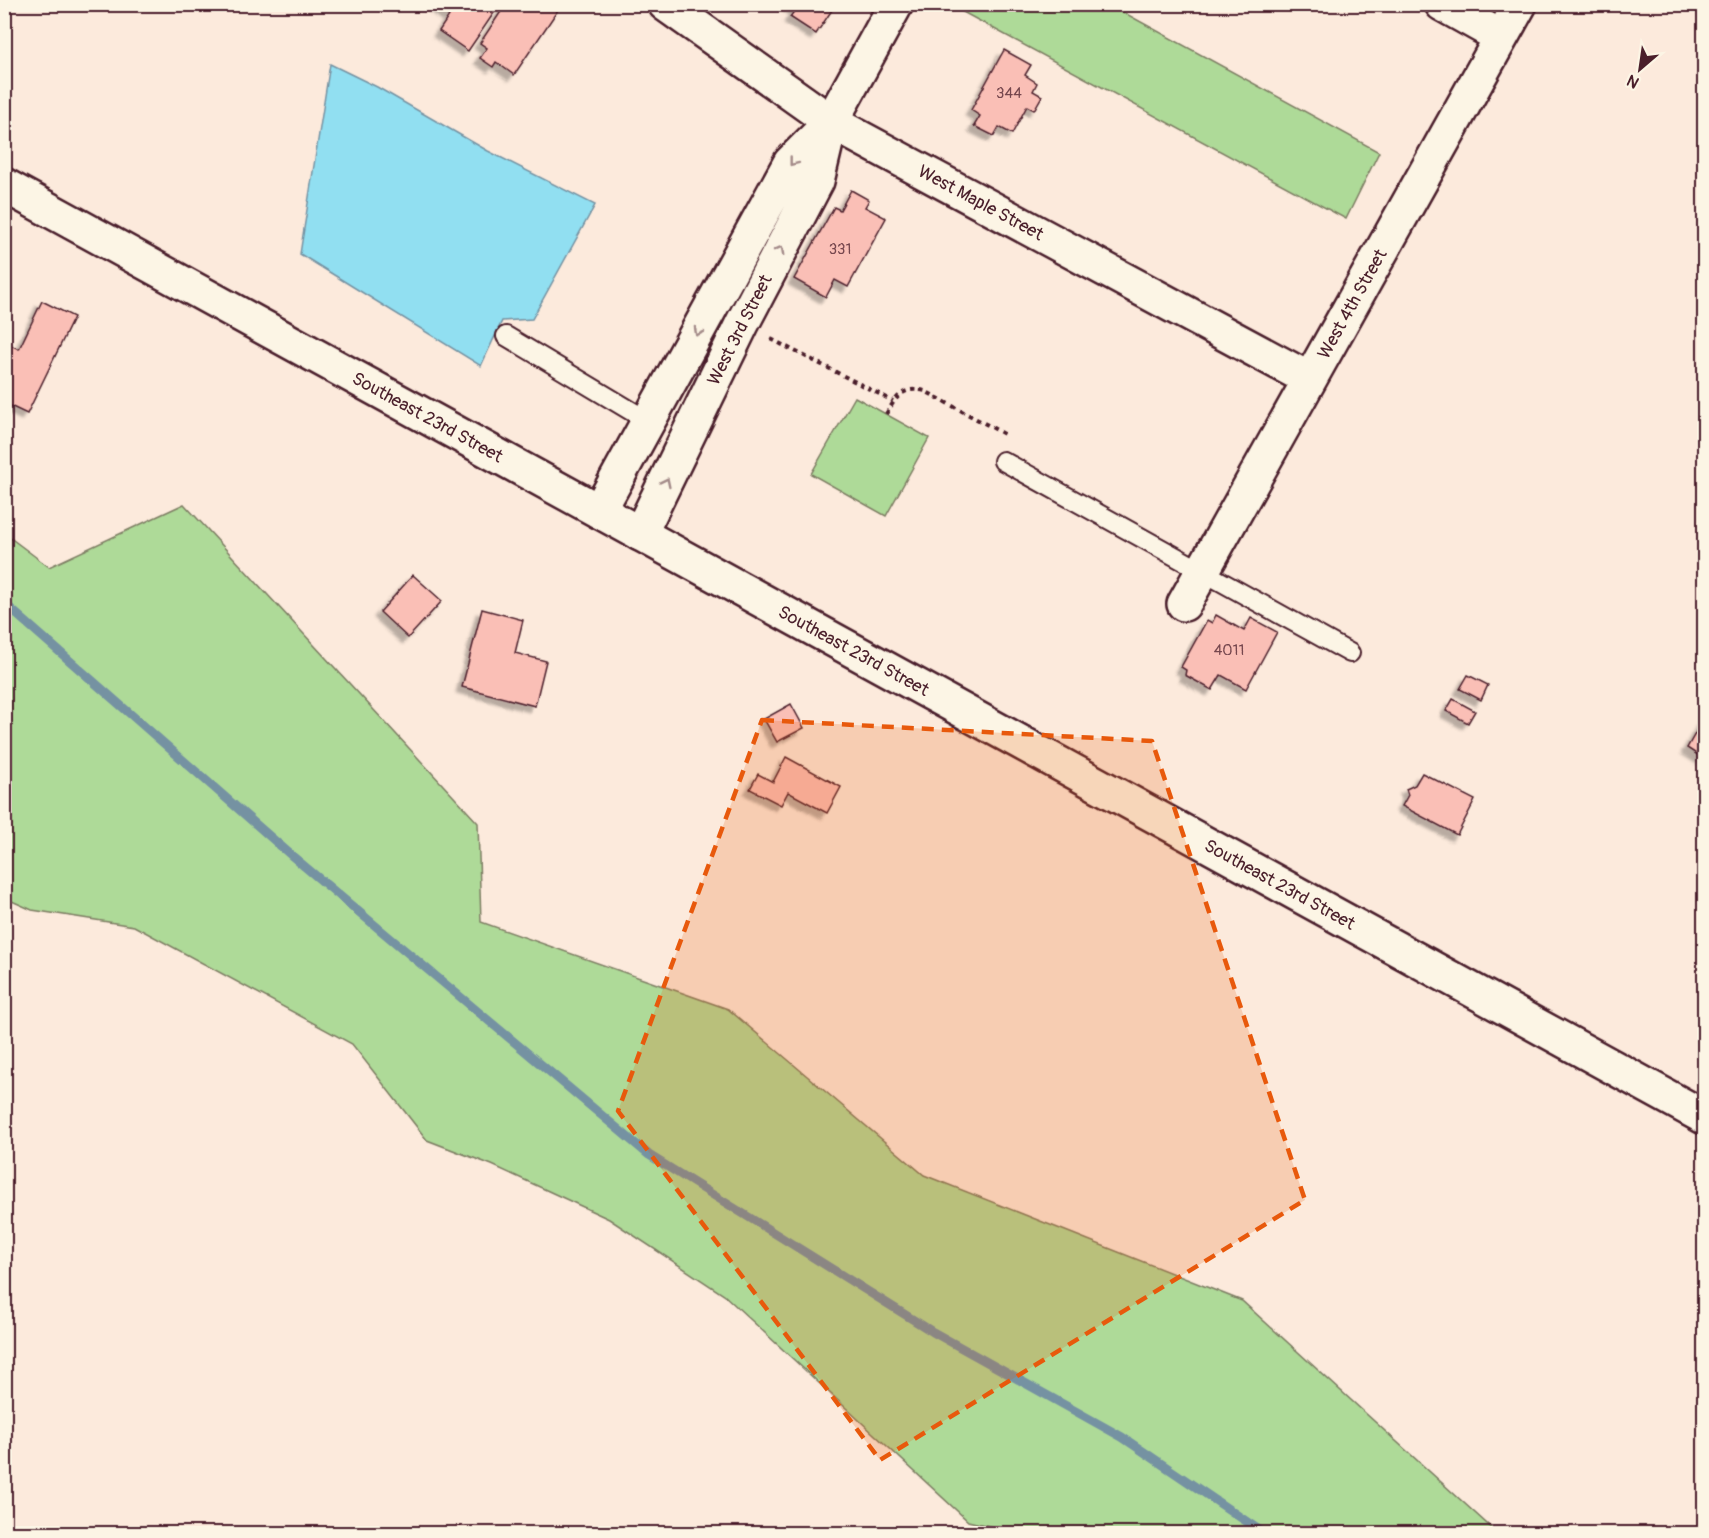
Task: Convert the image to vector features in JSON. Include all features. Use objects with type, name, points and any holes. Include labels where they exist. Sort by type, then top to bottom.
[{"type":"street","name":"West Maple Street","points":[[665,4],[831,122],[1309,379]]},
{"type":"street","name":"West 3rd Street","points":[[640,534],[742,324],[817,181],[831,122],[896,4]]},
{"type":"street","points":[[1442,4],[1501,37]]},
{"type":"street","name":"West 4th Street","points":[[1184,603],[1520,4]]},
{"type":"street","name":"West 3rd Street","points":[[599,511],[790,163],[831,122]]},
{"type":"street","name":"Southeast 23rd Street","points":[[4,185],[1704,1117]]},
{"type":"lane","points":[[506,336],[648,421]]},
{"type":"lane","points":[[1003,461],[1350,653]]},
{"type":"path","points":[[742,324],[893,402]]},
{"type":"highlighted area","points":[[762,720],[1152,741],[1305,1200],[880,1460],[618,1111]]},
{"type":"green space","points":[[950,5],[1110,5],[1379,152],[1346,219]]},
{"type":"green space","points":[[855,397],[929,438],[886,516],[811,474]]},
{"type":"green space","points":[[184,504],[478,823],[481,922],[728,1009],[924,1175],[1242,1301],[1497,1533],[1023,1534],[968,1521],[724,1295],[609,1219],[492,1165],[427,1140],[352,1044],[134,926],[32,910],[5,898],[5,534],[49,567]]},
{"type":"water","points":[[330,64],[377,87],[488,151],[595,205],[532,319],[502,321],[481,366],[300,254]]},
{"type":"building","points":[[433,4],[500,4],[468,51],[439,31],[449,16]]},
{"type":"building","points":[[506,4],[562,4],[514,75],[496,62],[493,67],[480,58],[487,48],[480,43]]},
{"type":"building","points":[[787,4],[836,4],[816,34],[790,17],[795,10]]},
{"type":"building","points":[[1004,50],[1031,65],[1025,75],[1037,83],[1033,91],[1042,96],[1034,110],[1027,106],[1012,134],[999,127],[994,136],[974,126],[980,116],[971,110]]},
{"type":"building","points":[[851,190],[869,200],[865,207],[886,218],[848,287],[835,280],[826,297],[794,279],[834,207],[840,210]]},
{"type":"building","points":[[42,301],[74,317],[27,414],[4,403],[4,342],[19,349]]},
{"type":"building","points":[[413,575],[442,601],[408,638],[380,612]]},
{"type":"building","points":[[482,609],[523,620],[515,653],[546,661],[535,706],[462,687]]},
{"type":"building","points":[[1216,615],[1244,631],[1251,618],[1277,632],[1246,689],[1221,675],[1212,690],[1185,675],[1186,670],[1181,667],[1207,620],[1212,623]]},
{"type":"building","points":[[1468,675],[1488,685],[1481,700],[1460,689]]},
{"type":"building","points":[[1453,699],[1475,711],[1468,723],[1446,711]]},
{"type":"building","points":[[791,704],[804,728],[777,742],[764,719]]},
{"type":"building","points":[[1704,718],[1704,759],[1687,748]]},
{"type":"building","points":[[786,757],[841,787],[827,813],[788,792],[781,805],[750,789],[758,774],[773,782]]},
{"type":"building","points":[[1422,773],[1475,800],[1457,835],[1402,806],[1408,795],[1406,789],[1415,785]]},
{"type":"waterway","points":[[4,603],[291,855],[649,1155],[933,1332],[1122,1437],[1265,1534]]}]
